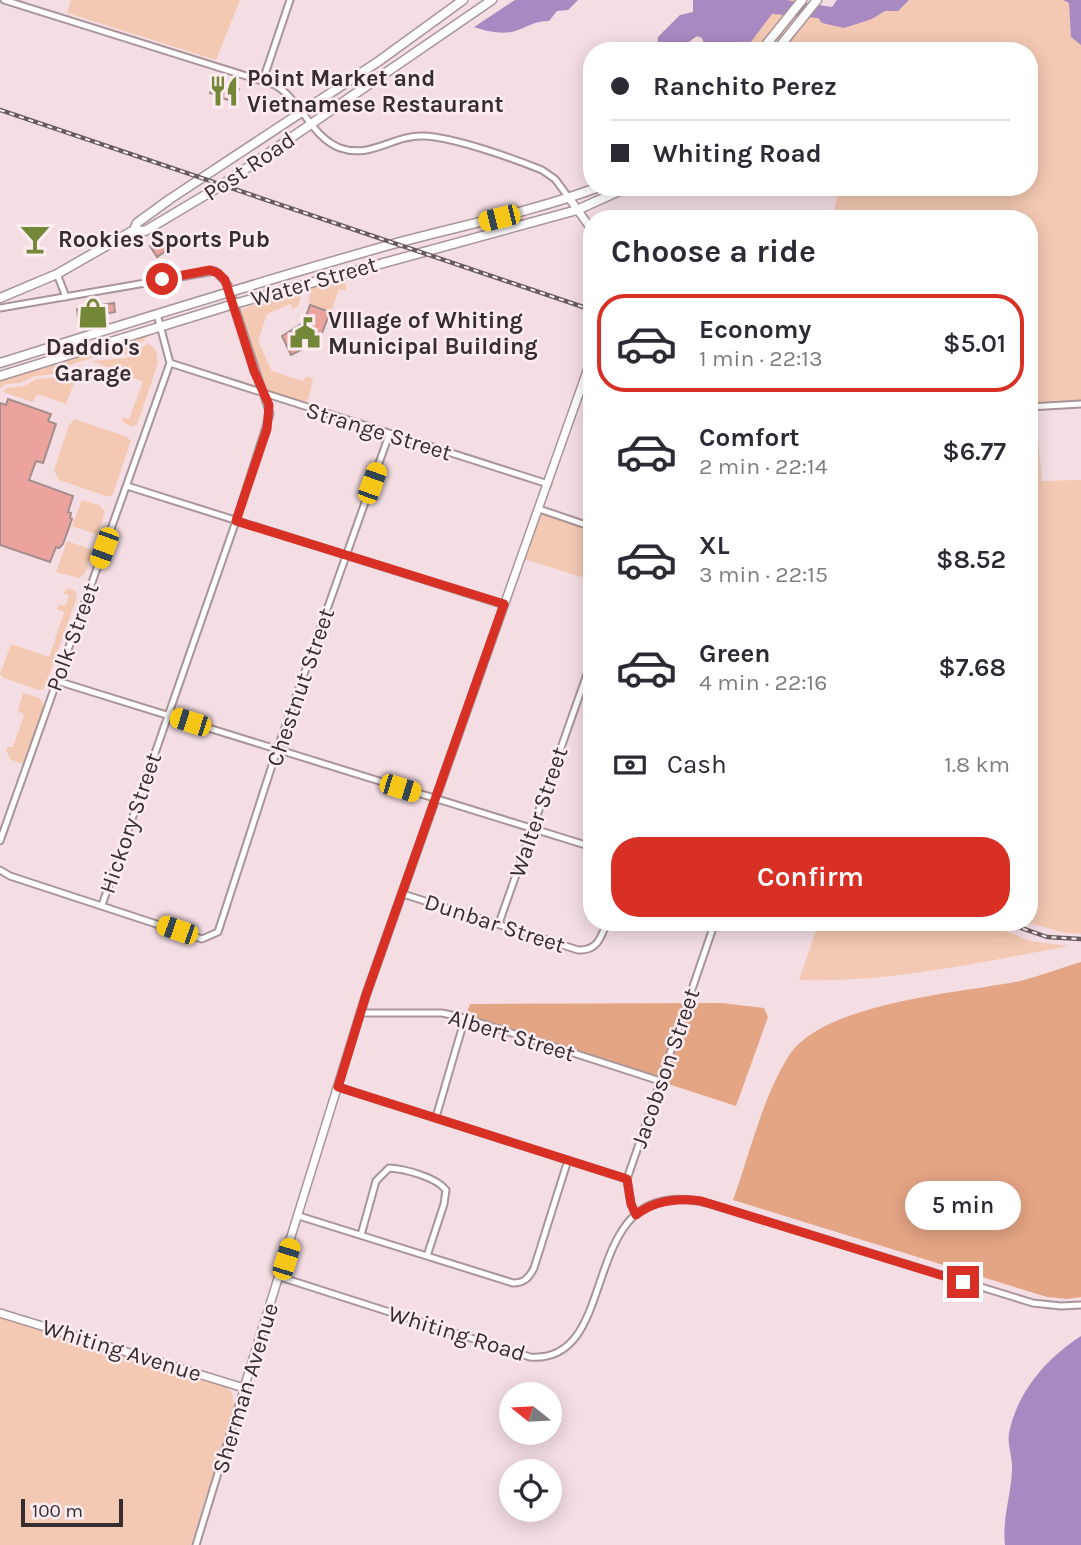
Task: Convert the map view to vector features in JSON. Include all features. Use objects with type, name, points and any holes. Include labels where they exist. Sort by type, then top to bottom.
[{"type":"main road","name":"Post Road","points":[[463,0],[303,112],[242,150],[137,223],[134,230],[145,231],[178,213],[492,0]]},
{"type":"main road","points":[[768,42],[802,0]]},
{"type":"main road","points":[[783,42],[817,1]]},
{"type":"main road","name":"Water Street","points":[[0,362],[230,292],[583,193]]},
{"type":"main road","name":"Water Street","points":[[0,376],[234,304],[577,210],[608,196]]},
{"type":"main road","points":[[0,298],[57,274],[134,230]]},
{"type":"street","points":[[4,0],[263,80],[283,89],[329,142],[343,149],[370,151],[416,136],[450,141],[542,170],[555,179],[583,218]]},
{"type":"street","points":[[263,80],[290,0]]},
{"type":"street","points":[[0,308],[210,270],[222,276],[230,292]]},
{"type":"street","points":[[57,274],[66,297]]},
{"type":"street","name":"Hickory Street","points":[[102,905],[267,429],[270,414],[266,396],[254,371],[230,292]]},
{"type":"street","points":[[157,314],[170,363]]},
{"type":"street","name":"Strange Street","points":[[170,363],[266,396],[548,484]]},
{"type":"street","name":"Polk Street","points":[[0,841],[170,363]]},
{"type":"street","name":"Sherman Avenue","points":[[196,1545],[361,1013],[583,383]]},
{"type":"street","points":[[1038,406],[1081,404]]},
{"type":"street","name":"Chestnut Street","points":[[102,905],[202,939],[218,932],[277,750],[389,435]]},
{"type":"street","points":[[127,486],[504,604]]},
{"type":"street","points":[[539,509],[583,524]]},
{"type":"street","points":[[57,681],[583,844]]},
{"type":"street","name":"Walter Street","points":[[499,923],[583,686]]},
{"type":"street","points":[[0,870],[10,876],[102,905]]},
{"type":"street","name":"Dunbar Street","points":[[403,894],[499,923],[565,947],[588,951],[597,944],[603,931]]},
{"type":"street","name":"Jacobson Street","points":[[636,1215],[631,1204],[627,1179],[712,931]]},
{"type":"street","name":"Albert Street","points":[[361,1013],[442,1013],[465,1018],[660,1081]]},
{"type":"street","points":[[436,1117],[465,1018]]},
{"type":"street","points":[[338,1087],[627,1179]]},
{"type":"street","points":[[299,1216],[513,1283],[526,1280],[534,1268],[568,1160]]},
{"type":"street","points":[[361,1235],[380,1175],[389,1168],[399,1169],[438,1182],[446,1190],[427,1256]]},
{"type":"street","name":"Whiting Road","points":[[280,1277],[530,1357],[546,1356],[561,1352],[578,1336],[611,1247],[636,1215],[650,1206],[670,1200],[701,1201],[1033,1303],[1061,1307],[1081,1305]]},
{"type":"street","name":"Whiting Avenue","points":[[0,1312],[244,1388]]},
{"type":"shaded area","points":[[71,0],[240,0],[216,60],[67,13]]},
{"type":"shaded area","points":[[515,0],[578,0],[568,10],[557,11],[549,21],[515,31],[500,33],[474,27]]},
{"type":"shaded area","points":[[693,0],[796,0],[784,15],[872,19],[885,11],[898,11],[909,0],[1063,0],[1069,3],[1081,45],[1081,404],[1038,407],[1038,210],[834,210],[837,196],[1038,196],[1038,42],[704,42],[697,36],[689,42],[658,42],[658,37],[680,15],[693,12]]},
{"type":"shaded area","points":[[693,0],[786,0],[832,7],[837,0],[909,0],[898,11],[885,11],[872,19],[844,28],[822,23],[818,18],[772,14],[751,42],[704,42],[697,36],[689,42],[658,42],[658,37],[680,15],[693,12]]},
{"type":"shaded area","points":[[1063,0],[1081,0],[1081,45],[1071,37],[1069,3]]},
{"type":"shaded area","points":[[345,278],[346,291],[339,289],[331,312],[309,305],[310,288]]},
{"type":"shaded area","points":[[299,291],[301,299],[297,307],[293,309],[290,304],[267,314],[258,341],[272,371],[303,381],[306,376],[313,379],[309,398],[304,403],[271,394],[266,390],[241,312],[242,309]]},
{"type":"shaded area","points":[[149,335],[130,354],[101,355],[73,364],[56,374],[35,376],[21,383],[6,384],[0,389],[0,380]]},
{"type":"shaded area","points":[[148,343],[156,350],[158,363],[137,425],[132,427],[122,421],[123,417],[129,419],[143,382],[92,361],[128,358]]},
{"type":"shaded area","points":[[81,365],[66,404],[37,394],[33,402],[3,392],[7,388],[25,386],[36,379],[60,377]]},
{"type":"shaded area","points":[[75,419],[127,437],[131,441],[113,494],[109,497],[59,480],[54,470],[69,425]]},
{"type":"shaded area","points":[[1038,439],[1042,481],[1081,480],[1081,934],[1065,933],[1038,925]]},
{"type":"shaded area","points":[[82,500],[99,505],[105,511],[98,535],[72,526]]},
{"type":"shaded area","points":[[539,509],[583,524],[583,577],[521,558]]},
{"type":"shaded area","points":[[67,541],[93,550],[85,573],[79,578],[56,572]]},
{"type":"shaded area","points":[[68,588],[75,591],[77,597],[44,689],[38,690],[2,677],[0,674],[11,644],[49,657],[64,612],[57,609],[59,604],[65,606],[69,595],[63,593]]},
{"type":"shaded area","points":[[23,693],[40,698],[44,706],[22,764],[10,759],[6,750],[7,747],[13,747],[24,715],[18,711]]},
{"type":"shaded area","points":[[816,931],[1006,931],[1031,941],[1069,946],[901,975],[799,980]]},
{"type":"shaded area","points":[[1081,962],[1081,1297],[1047,1297],[733,1200],[771,1090],[788,1057],[805,1038],[830,1024],[861,1012],[929,996],[1020,981]]},
{"type":"shaded area","points":[[721,1003],[764,1008],[768,1017],[736,1106],[465,1018],[470,1004]]},
{"type":"shaded area","points":[[0,1316],[226,1387],[232,1392],[234,1406],[191,1545],[0,1545]]},
{"type":"shaded area","points":[[1081,1336],[1081,1545],[1005,1545],[1012,1470],[1009,1433],[1013,1418],[1035,1377]]},
{"type":"building","name":"Point Market and Vietnamese Restaurant","points":[[215,79],[239,89],[233,102],[210,93]]},
{"type":"building","points":[[165,236],[173,246],[157,257],[150,246]]},
{"type":"building","name":"Daddio's Garage","points":[[114,303],[115,312],[104,314],[105,318],[79,323],[77,309]]},
{"type":"building","name":"VIllage of Whiting Municipal Building","points":[[310,305],[330,312],[319,341],[291,355],[282,336],[304,322]]},
{"type":"building","points":[[8,399],[51,414],[48,421],[56,424],[43,463],[36,461],[29,480],[73,496],[68,512],[71,513],[72,519],[63,544],[59,548],[56,547],[50,562],[0,545],[0,403],[6,405]]},
{"type":"railway","points":[[0,110],[583,307]]},
{"type":"railway","points":[[1030,931],[1047,937],[1081,939]]},
{"type":"place","name":"Point Market and Vietnamese Restaurant","points":[[224,91]]},
{"type":"place","name":"Rookies Sports Pub","points":[[35,239]]},
{"type":"place","name":"Daddio's Garage","points":[[93,313]]},
{"type":"place","name":"VIllage of Whiting Municipal Building","points":[[305,333]]},
{"type":"route","points":[[162,279],[210,270],[222,276],[230,292],[254,371],[269,405],[267,429],[236,521],[504,604],[366,995],[338,1087],[627,1179],[631,1204],[636,1215],[650,1206],[670,1200],[701,1201],[963,1282]]}]
